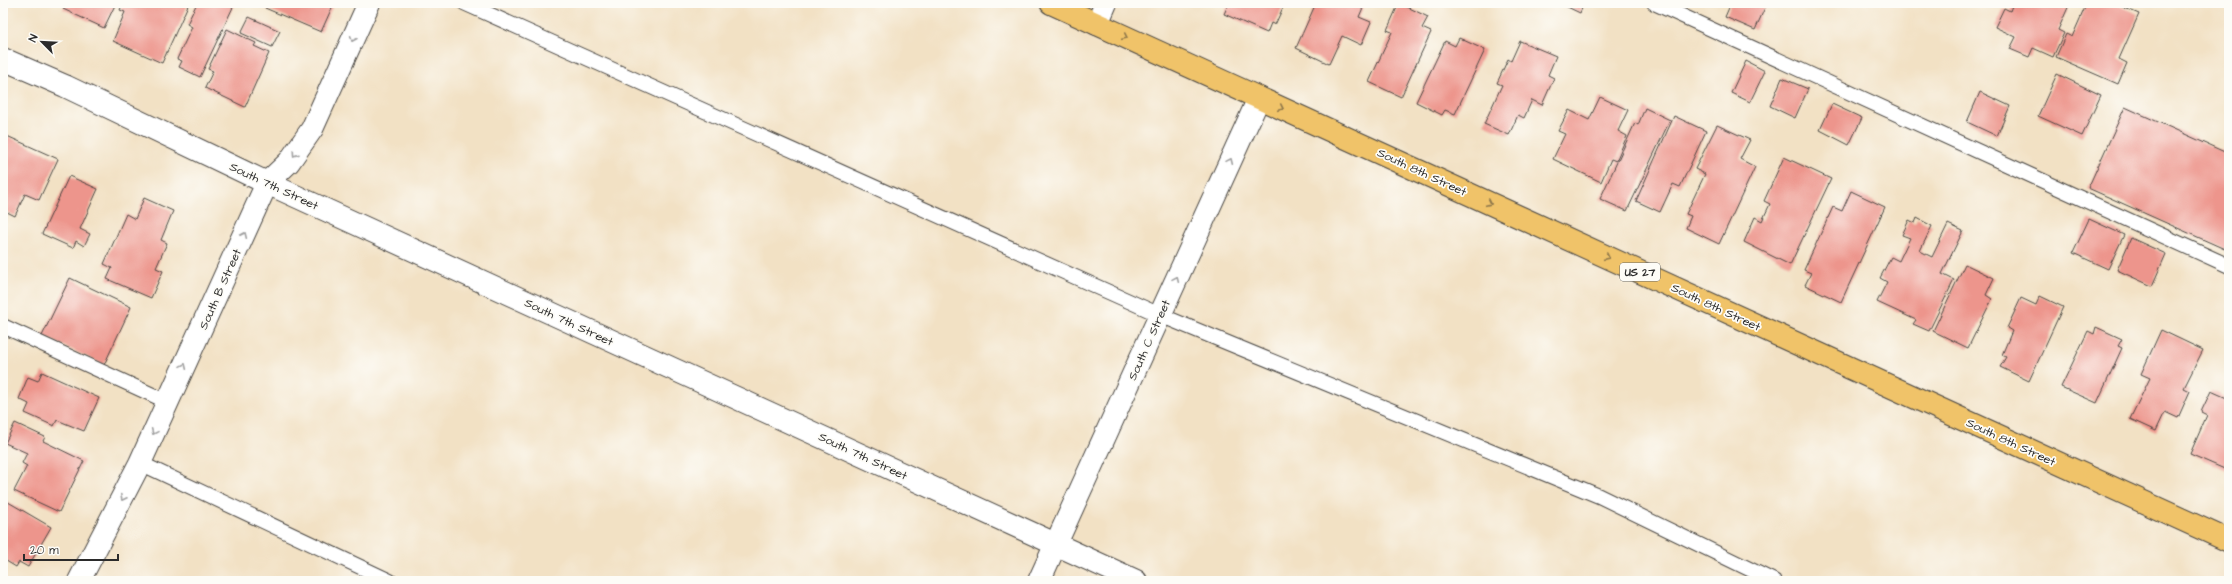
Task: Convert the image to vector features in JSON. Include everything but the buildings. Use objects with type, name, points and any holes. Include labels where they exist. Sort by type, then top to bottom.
[{"type":"highway","name":"South 8th Street","points":[[1051,3],[2229,541]]},
{"type":"street","name":"South B Street","points":[[80,581],[140,463],[267,184],[289,162],[312,129],[369,3]]},
{"type":"street","points":[[1096,24],[1106,3]]},
{"type":"street","name":"South 7th Street","points":[[3,58],[72,89],[267,184],[1136,581]]},
{"type":"street","name":"South C Street","points":[[1039,581],[1258,98]]},
{"type":"lane","points":[[464,3],[1160,315],[1599,496],[1774,581]]},
{"type":"lane","points":[[1654,3],[2229,266]]},
{"type":"lane","points":[[3,326],[168,402]]},
{"type":"lane","points":[[140,463],[390,581]]}]
